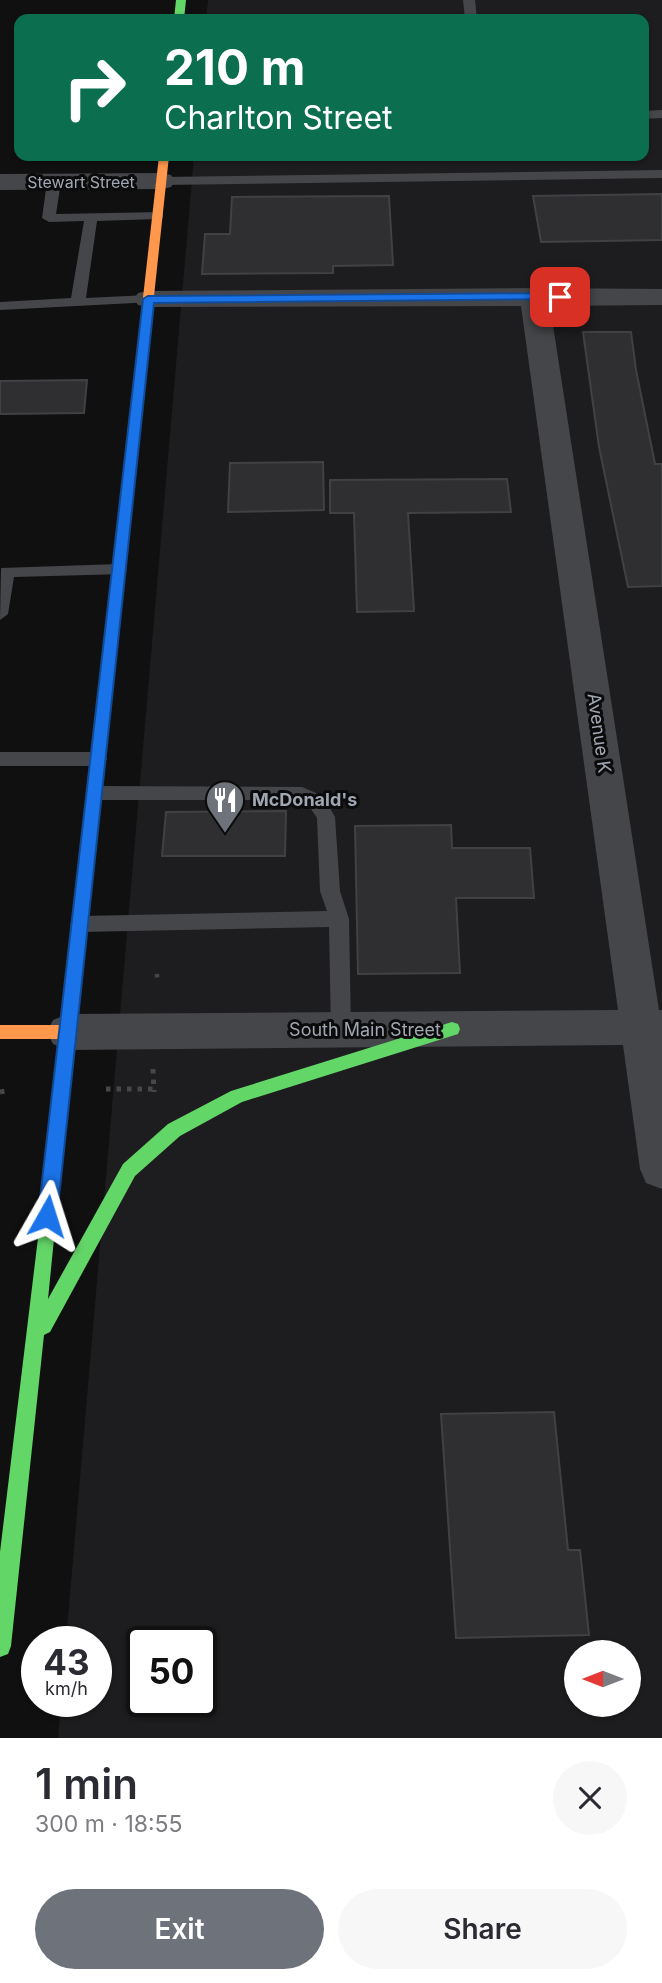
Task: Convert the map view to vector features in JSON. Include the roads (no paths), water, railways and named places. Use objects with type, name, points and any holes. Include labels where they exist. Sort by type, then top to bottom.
[{"type":"main road","points":[[0,1646],[163,169]]},
{"type":"main road","points":[[33,1343],[129,1170],[174,1130],[237,1096],[452,1029]]},
{"type":"main road","points":[[0,1032],[68,1032]]},
{"type":"street","name":"Stewart Street","points":[[0,182],[54,182],[163,169]]},
{"type":"street","name":"Avenue K","points":[[534,296],[652,1027],[662,1169]]},
{"type":"street","points":[[148,299],[662,297]]},
{"type":"street","name":"South Main Street","points":[[68,1032],[652,1027]]},
{"type":"lane","points":[[163,169],[662,174]]},
{"type":"lane","points":[[54,182],[49,218],[158,215]]},
{"type":"lane","points":[[78,302],[91,217]]},
{"type":"lane","points":[[0,306],[148,299]]},
{"type":"lane","points":[[0,614],[7,572],[119,570]]},
{"type":"lane","points":[[0,759],[98,759]]},
{"type":"lane","points":[[94,793],[281,793],[302,794],[316,801],[326,817],[330,891],[339,919],[341,1030]]},
{"type":"lane","points":[[80,924],[339,919]]},
{"type":"place","name":"McDonald's","points":[[225,834]]}]
